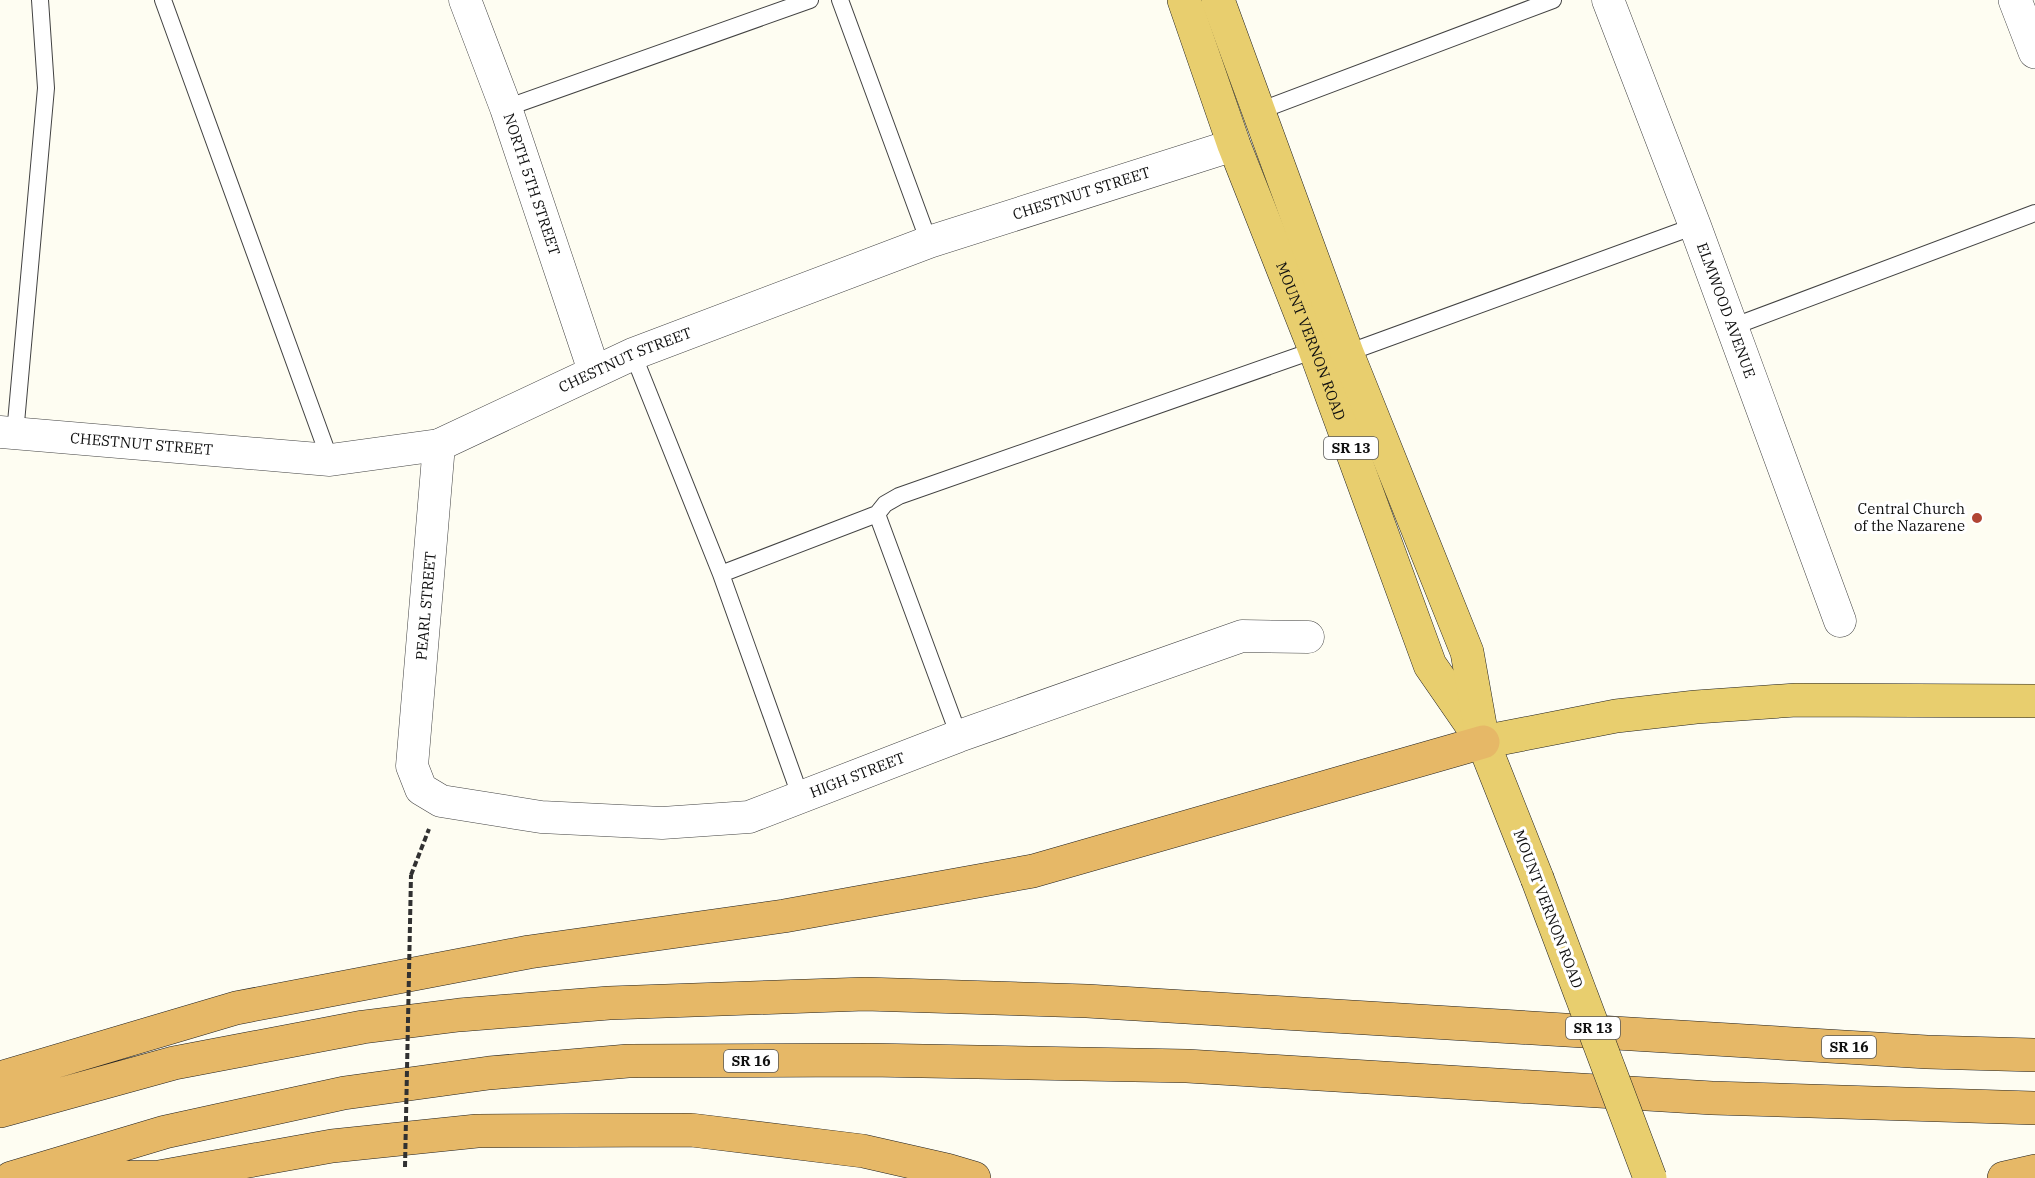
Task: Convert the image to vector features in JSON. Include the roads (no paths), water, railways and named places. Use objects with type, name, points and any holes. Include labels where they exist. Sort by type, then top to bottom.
[{"type":"highway","name":"MOUNT VERNON ROAD","points":[[1184,0],[1234,146],[1315,350],[1430,665],[1483,742]]},
{"type":"highway","name":"MOUNT VERNON ROAD","points":[[1218,0],[1347,353],[1467,652],[1483,742],[1650,1178]]},
{"type":"highway","points":[[0,1078],[236,1008],[529,952],[784,916],[1033,871],[1483,742],[1616,716],[1696,707],[1796,700],[2035,701]]},
{"type":"highway","name":"SR 16","points":[[0,1111],[174,1063],[363,1027],[459,1015],[609,1003],[854,995],[1087,1001],[1915,1051],[2035,1055]]},
{"type":"highway","name":"SR 16","points":[[11,1178],[165,1132],[344,1093],[489,1073],[628,1061],[869,1060],[1186,1066],[1712,1098],[2035,1108]]},
{"type":"highway","points":[[54,1178],[159,1176],[332,1146],[477,1131],[679,1130],[863,1151],[974,1178]]},
{"type":"highway","points":[[2004,1178],[2035,1171]]},
{"type":"street","name":"NORTH 5TH STREET","points":[[465,0],[506,108],[594,371]]},
{"type":"street","name":"ELMWOOD AVENUE","points":[[1608,0],[1695,226],[1840,621]]},
{"type":"street","points":[[2015,0],[2035,52]]},
{"type":"street","name":"CHESTNUT STREET","points":[[7,433],[330,460],[439,446],[633,354],[929,242],[1234,146]]},
{"type":"street","name":"PEARL STREET","points":[[412,766],[439,446]]},
{"type":"street","name":"HIGH STREET","points":[[412,766],[421,789],[441,801],[541,817],[662,823],[749,817],[959,736],[1242,636],[1308,637]]},
{"type":"lane","points":[[7,433],[46,88],[40,0]]},
{"type":"lane","points":[[163,0],[330,460]]},
{"type":"lane","points":[[506,108],[810,0]]},
{"type":"lane","points":[[840,0],[929,242]]},
{"type":"lane","points":[[1259,111],[1553,0]]},
{"type":"lane","points":[[1732,327],[2035,213]]},
{"type":"lane","points":[[1347,353],[1695,226]]},
{"type":"lane","points":[[721,574],[877,514],[885,504],[899,496],[1315,350]]},
{"type":"lane","points":[[633,354],[721,574],[801,798]]},
{"type":"lane","points":[[877,514],[959,736]]},
{"type":"place","name":"Central Church of the Nazarene","points":[[1977,518]]}]
